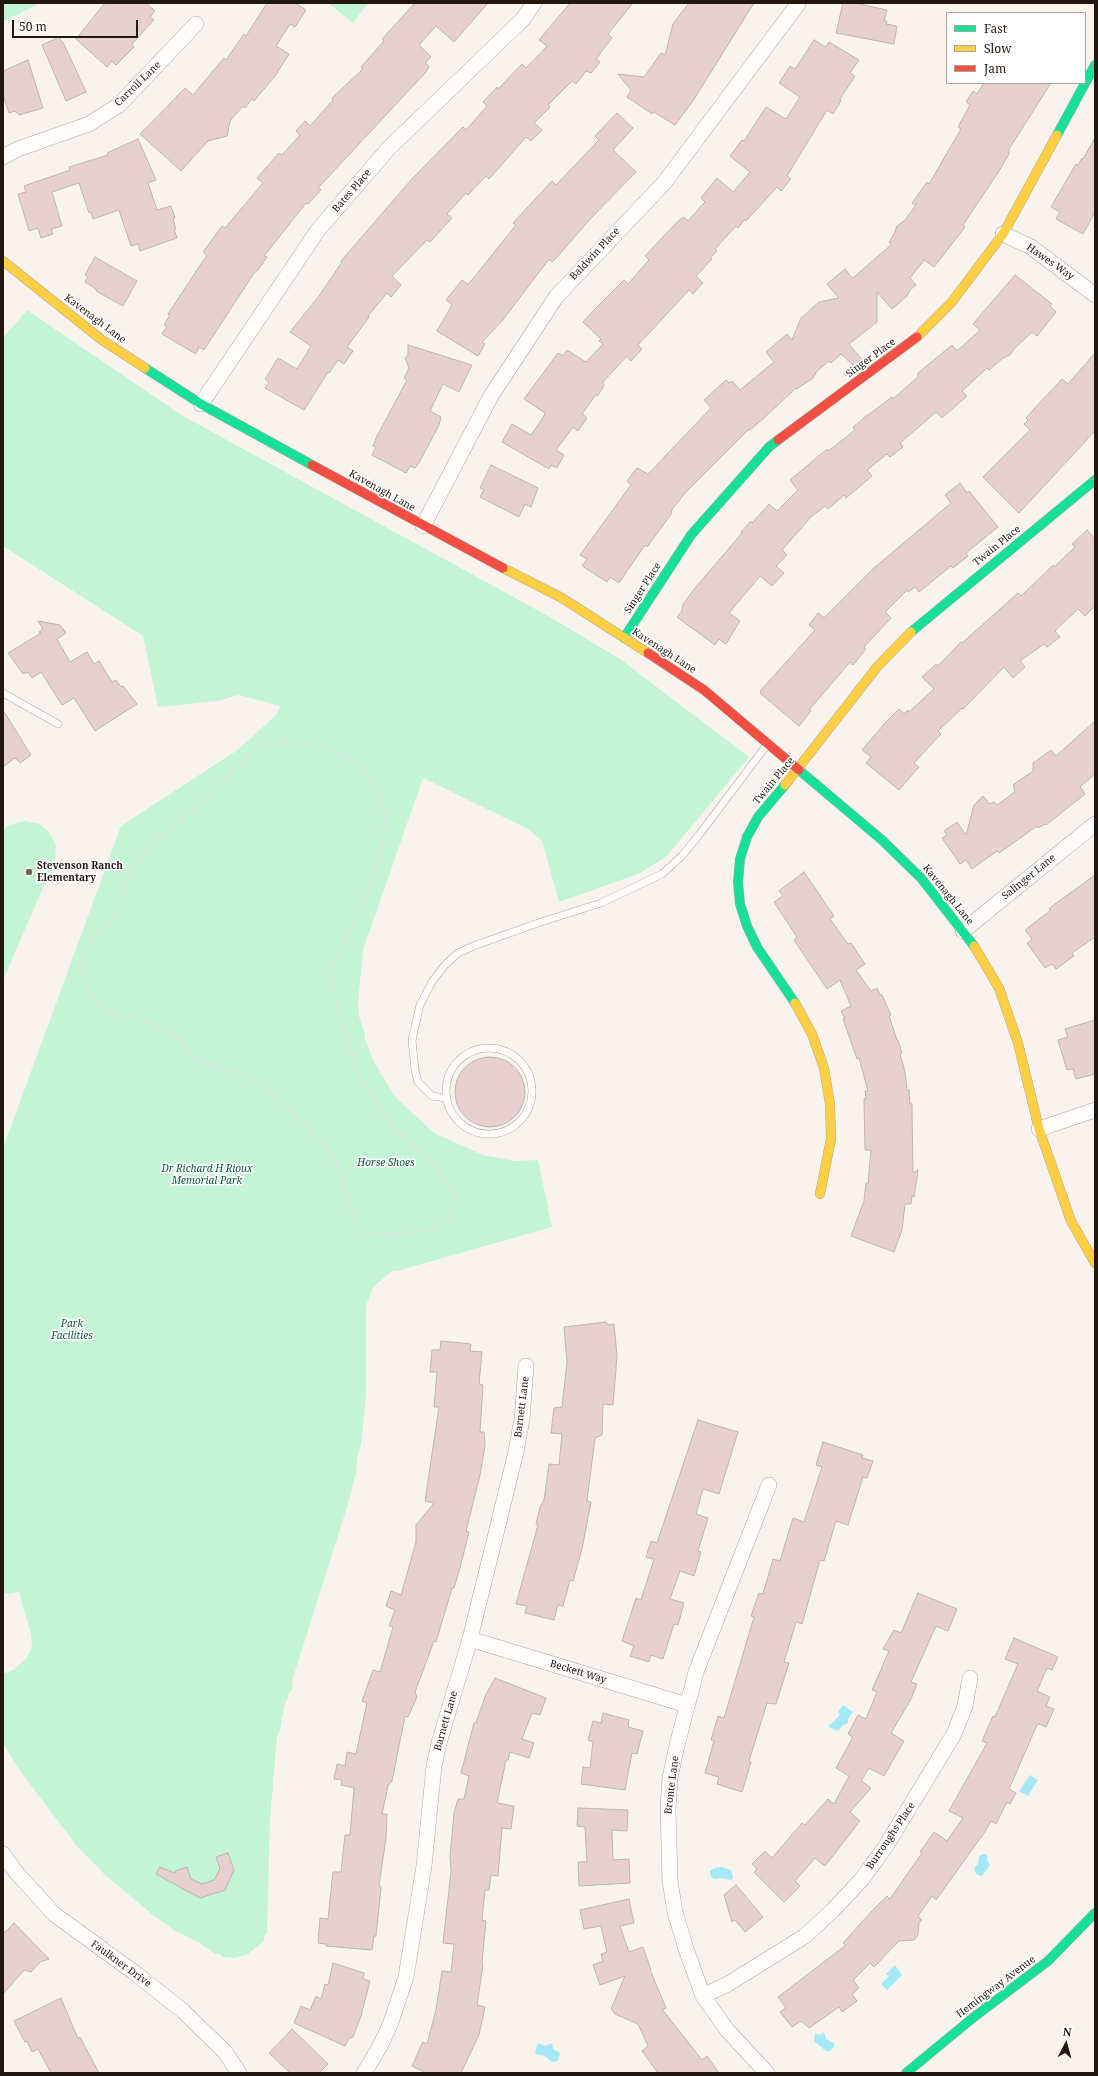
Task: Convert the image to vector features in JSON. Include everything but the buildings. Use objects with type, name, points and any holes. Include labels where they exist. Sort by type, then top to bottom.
[{"type":"main road","name":"Singer Place","points":[[1086,82],[1095,65]]},
{"type":"main road","name":"Singer Place","points":[[624,638],[691,535],[760,457],[799,423],[916,338],[951,303],[1003,234],[1085,84]]},
{"type":"main road","name":"Kavenagh Lane","points":[[3,261],[102,340],[201,404],[423,526],[562,598],[704,690],[797,770],[882,840],[921,878],[963,931],[984,961],[999,988],[1018,1044],[1039,1129],[1072,1221],[1095,1263]]},
{"type":"main road","name":"Twain Place","points":[[820,1194],[831,1139],[830,1104],[824,1068],[812,1034],[795,1003],[758,947],[747,926],[740,904],[738,882],[740,859],[747,837],[758,817],[878,667],[920,623],[1095,480]]},
{"type":"main road","name":"Hemingway Avenue","points":[[906,2073],[974,2017],[1048,1961],[1095,1913]]},
{"type":"street","name":"Bates Place","points":[[201,404],[318,230],[389,148],[523,18],[534,3]]},
{"type":"street","name":"Baldwin Place","points":[[423,526],[491,396],[556,297],[664,183],[798,4]]},
{"type":"street","name":"Carroll Lane","points":[[3,158],[18,149],[89,124],[119,105],[196,24]]},
{"type":"street","name":"Hawes Way","points":[[1003,234],[1031,247],[1095,295]]},
{"type":"street","name":"Salinger Lane","points":[[963,931],[1095,824]]},
{"type":"street","points":[[1039,1129],[1095,1110]]},
{"type":"street","name":"Barnett Lane","points":[[364,2073],[379,2048],[390,2025],[406,1977],[422,1880],[434,1766],[439,1743],[470,1639],[501,1505],[516,1452],[522,1419],[526,1366]]},
{"type":"street","name":"Bronte Lane","points":[[767,2073],[727,2030],[703,1996],[686,1949],[675,1912],[670,1881],[668,1809],[670,1778],[687,1705],[709,1636],[769,1485]]},
{"type":"street","name":"Beckett Way","points":[[470,1639],[687,1705]]},
{"type":"street","name":"Burroughs Place","points":[[703,1996],[728,1984],[805,1936],[833,1910],[862,1879],[886,1846],[954,1734],[965,1706],[970,1678]]},
{"type":"street","name":"Faulkner Drive","points":[[3,1854],[9,1876],[54,1914],[135,1973],[183,2011],[225,2052],[239,2073]]},
{"type":"lane","points":[[3,694],[58,724]]},
{"type":"lane","points":[[446,1098],[432,1096],[418,1082],[415,1070],[412,1040],[420,1005],[432,982],[444,966],[458,953],[476,944],[601,903],[662,874],[682,856],[700,835],[767,744]]},
{"type":"lane","points":[[492,1047],[511,1053],[525,1066],[533,1084],[532,1103],[522,1120],[506,1132],[487,1135],[468,1129],[453,1116],[446,1098],[447,1078],[457,1062],[473,1050],[492,1047]]},
{"type":"path","points":[[285,741],[319,745],[357,762],[373,782],[386,817],[377,871],[342,949],[328,973],[358,1075],[396,1132],[435,1164],[455,1194],[452,1218],[433,1230],[371,1236],[358,1228],[345,1192],[337,1162],[313,1132],[272,1092],[243,1074],[211,1065],[195,1057],[175,1035],[154,1024],[105,1011],[90,991],[79,967],[90,946],[114,915],[130,871],[151,842],[202,804],[256,747],[285,741]]},
{"type":"green space","points":[[3,3],[41,3],[3,22]]},
{"type":"green space","points":[[328,3],[368,3],[353,23]]},
{"type":"green space","name":"Dr Richard H Rioux Memorial Park","points":[[27,310],[183,416],[550,617],[620,659],[749,757],[666,857],[638,874],[559,902],[542,841],[528,829],[423,778],[363,950],[358,1003],[359,1016],[365,1034],[365,1039],[373,1060],[395,1097],[434,1133],[483,1155],[515,1161],[538,1160],[552,1227],[397,1271],[392,1271],[373,1287],[366,1306],[366,1395],[361,1445],[358,1454],[356,1472],[348,1504],[293,1678],[292,1688],[285,1703],[280,1730],[277,1737],[270,1820],[267,1933],[264,1936],[264,1941],[248,1954],[235,1958],[222,1957],[220,1954],[215,1954],[198,1942],[174,1930],[153,1915],[106,1876],[76,1845],[18,1768],[3,1743],[3,1674],[15,1669],[27,1658],[32,1647],[31,1634],[19,1592],[10,1594],[3,1592],[3,1148],[121,826],[239,749],[276,715],[281,706],[238,695],[218,701],[158,707],[143,636],[3,546],[3,338]]},
{"type":"green space","name":"Stevenson Ranch Elementary","points":[[25,821],[40,824],[49,832],[56,845],[55,860],[3,980],[3,830],[9,825]]},
{"type":"water","points":[[843,1705],[853,1712],[848,1719],[848,1723],[842,1726],[838,1731],[828,1727],[838,1717],[840,1714],[838,1712]]},
{"type":"water","points":[[1030,1775],[1038,1780],[1028,1796],[1019,1791]]},
{"type":"water","points":[[984,1854],[987,1855],[990,1865],[982,1876],[976,1874],[974,1868],[978,1864],[979,1856]]},
{"type":"water","points":[[722,1867],[731,1870],[733,1877],[732,1880],[720,1878],[714,1879],[711,1877],[710,1871],[714,1868]]},
{"type":"water","points":[[895,1965],[902,1975],[887,1990],[881,1984],[889,1976],[886,1974]]},
{"type":"water","points":[[824,2032],[826,2039],[834,2043],[834,2047],[830,2051],[826,2051],[814,2041],[815,2033],[820,2035]]},
{"type":"water","points":[[539,2043],[545,2046],[552,2043],[553,2049],[560,2053],[558,2061],[552,2062],[545,2056],[535,2054]]},
{"type":"traffic: fast","points":[[1086,82],[1095,65]]},
{"type":"traffic: fast","points":[[1057,135],[1085,84]]},
{"type":"traffic: fast","points":[[145,368],[201,404],[312,465]]},
{"type":"traffic: fast","points":[[624,638],[691,535],[769,447],[778,440]]},
{"type":"traffic: fast","points":[[911,632],[1095,480]]},
{"type":"traffic: fast","points":[[799,770],[882,840],[921,878],[974,946]]},
{"type":"traffic: fast","points":[[785,785],[758,817],[747,837],[740,859],[738,882],[740,904],[747,926],[757,947],[795,1003]]},
{"type":"traffic: fast","points":[[906,2073],[974,2017],[1048,1961],[1095,1913]]},
{"type":"traffic: slow","points":[[917,337],[951,303],[1003,234],[1057,135]]},
{"type":"traffic: slow","points":[[3,261],[102,340],[145,368]]},
{"type":"traffic: slow","points":[[503,568],[562,598],[648,653]]},
{"type":"traffic: slow","points":[[785,785],[877,667],[911,632]]},
{"type":"traffic: slow","points":[[974,946],[999,988],[1018,1043],[1039,1129],[1071,1221],[1095,1263]]},
{"type":"traffic: slow","points":[[795,1003],[812,1034],[824,1068],[830,1104],[831,1139],[820,1194]]},
{"type":"traffic: jam","points":[[778,440],[917,337]]},
{"type":"traffic: jam","points":[[312,465],[503,568]]},
{"type":"traffic: jam","points":[[648,653],[704,690],[799,770]]},
{"type":"place","name":"Stevenson Ranch Elementary","points":[[29,872]]},
{"type":"park label","name":"Horse Shoes","points":[[386,1163]]},
{"type":"park label","name":"Park Facilities","points":[[72,1330]]}]
